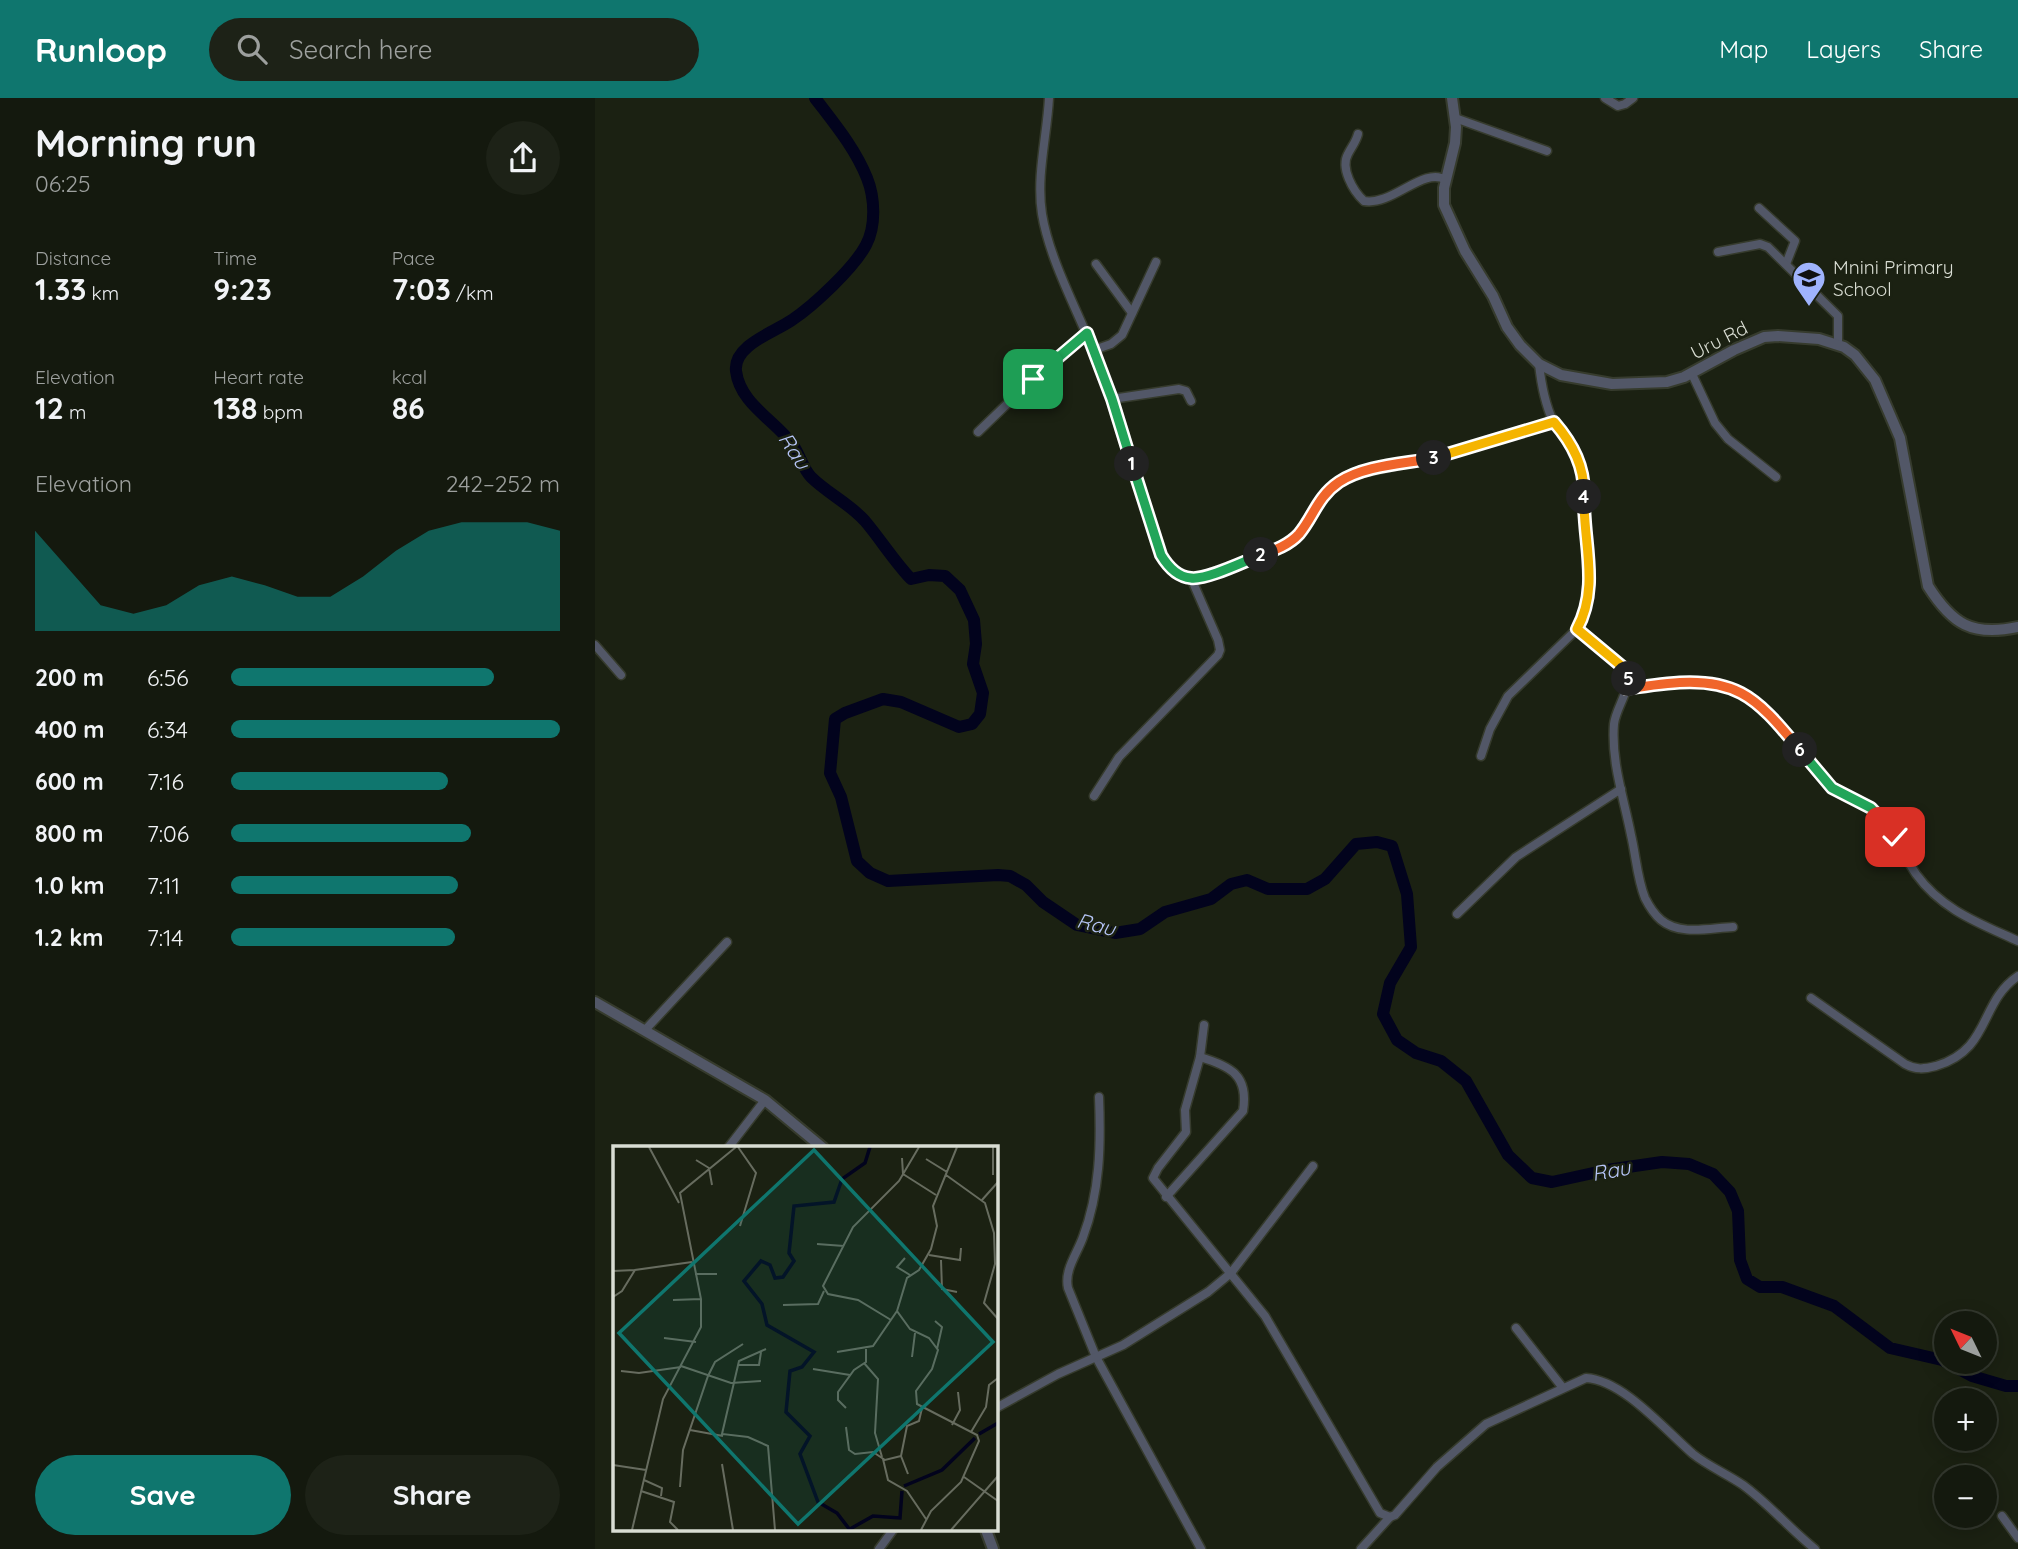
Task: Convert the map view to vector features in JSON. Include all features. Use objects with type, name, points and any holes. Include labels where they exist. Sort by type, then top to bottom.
[{"type":"street","points":[[1049,98],[1040,176],[1042,214],[1053,256],[1112,399],[1161,555],[1176,572],[1191,578],[1216,573],[1292,541],[1301,532],[1316,504],[1327,492],[1351,475],[1438,457],[1554,422]]},
{"type":"street","name":"Uru Rd","points":[[1452,98],[1455,144],[1446,180],[1444,205],[1455,232],[1493,296],[1507,327],[1539,364],[1561,375],[1612,384],[1667,382],[1692,374],[1734,350],[1764,337],[1778,335],[1819,339],[1838,344],[1855,355],[1875,380],[1900,438],[1928,586],[1940,605],[1965,626],[1983,632],[2018,628]]},
{"type":"street","points":[[1605,98],[1618,106],[1633,98]]},
{"type":"street","points":[[1455,118],[1547,151]]},
{"type":"street","points":[[1358,134],[1345,163],[1355,190],[1364,201],[1383,200],[1430,177],[1446,180]]},
{"type":"street","points":[[1759,208],[1795,242],[1786,264]]},
{"type":"street","points":[[1718,252],[1765,245],[1838,316],[1838,344]]},
{"type":"street","points":[[1094,350],[1116,341],[1127,328],[1156,262]]},
{"type":"street","points":[[1096,264],[1132,313]]},
{"type":"street","points":[[978,432],[1033,379],[1087,333]]},
{"type":"street","points":[[1481,756],[1490,729],[1508,696],[1577,629],[1584,616],[1590,590],[1584,509],[1585,482],[1581,464],[1554,422],[1539,364]]},
{"type":"street","points":[[1692,374],[1715,424],[1728,439],[1776,477]]},
{"type":"street","points":[[1112,399],[1179,389],[1186,391],[1191,401]]},
{"type":"street","points":[[1094,796],[1119,757],[1218,655],[1218,640],[1191,578]]},
{"type":"street","points":[[1577,629],[1625,669],[1629,678],[1615,719],[1613,737],[1621,789],[1645,898],[1653,912],[1672,927],[1689,930],[1733,927]]},
{"type":"street","points":[[595,645],[621,675]]},
{"type":"street","points":[[1626,689],[1698,683],[1741,693],[1760,706],[1832,788],[1871,808],[1879,816],[1929,892],[1941,902],[2018,941]]},
{"type":"street","points":[[1457,914],[1526,849],[1621,789]]},
{"type":"street","points":[[646,1030],[727,942]]},
{"type":"street","points":[[1811,998],[1905,1064],[1915,1069],[1926,1068],[1951,1061],[1971,1045],[2001,992],[2018,976]]},
{"type":"street","points":[[595,1002],[765,1100],[821,1146]]},
{"type":"street","points":[[1204,1025],[1200,1057],[1185,1110],[1187,1132],[1153,1176],[1154,1181],[1265,1316],[1380,1513],[1390,1517]]},
{"type":"street","points":[[1166,1197],[1243,1111],[1244,1087],[1236,1074],[1228,1067],[1200,1057]]},
{"type":"street","points":[[1099,1097],[1101,1137],[1094,1204],[1065,1277],[1096,1357],[1201,1549]]},
{"type":"street","points":[[730,1146],[765,1100]]},
{"type":"street","points":[[997,1407],[1058,1374],[1123,1345],[1185,1307],[1231,1273],[1313,1167]]},
{"type":"street","points":[[1516,1328],[1563,1388]]},
{"type":"street","points":[[1361,1549],[1437,1467],[1486,1424],[1586,1378],[1596,1379],[1623,1393],[1695,1456],[1743,1485],[1766,1503],[1815,1549]]},
{"type":"street","points":[[2002,1516],[2018,1538]]},
{"type":"street","points":[[880,1549],[892,1532]]},
{"type":"street","points":[[987,1532],[993,1549]]},
{"type":"waterway","name":"Rau","points":[[815,98],[837,126],[867,178],[873,203],[873,221],[869,237],[860,254],[832,286],[801,314],[757,340],[741,354],[736,371],[739,383],[751,402],[793,445],[811,477],[859,515],[911,579],[929,575],[945,576],[960,590],[974,620],[976,644],[973,664],[983,693],[980,714],[972,724],[959,727],[901,702],[883,699],[835,719],[830,773],[841,797],[857,861],[870,873],[888,881],[1010,876],[1026,885],[1043,902],[1077,925],[1115,933],[1140,929],[1165,912],[1211,899],[1231,884],[1247,880],[1268,889],[1307,889],[1325,879],[1356,844],[1377,842],[1392,846],[1407,894],[1411,947],[1390,983],[1383,1014],[1397,1040],[1416,1053],[1441,1061],[1466,1081],[1508,1155],[1532,1178],[1552,1182],[1662,1162],[1689,1164],[1713,1174],[1730,1192],[1738,1211],[1740,1260],[1747,1279],[1760,1287],[1782,1287],[1834,1306],[1890,1348],[1942,1360],[1972,1376],[2006,1386],[2018,1386]]},
{"type":"place","name":"Mnini Primary School","points":[[1809,308]]},
{"type":"route","points":[[1033,379],[1087,333],[1112,399],[1161,555],[1168,566],[1191,578],[1216,573],[1292,541],[1301,532],[1316,504],[1339,482],[1351,475],[1438,457],[1554,422],[1581,464],[1585,482],[1584,509],[1590,590],[1584,616],[1577,629],[1625,669],[1629,675],[1626,689],[1698,683],[1741,693],[1760,706],[1820,777],[1841,795],[1871,808],[1895,837]]}]
